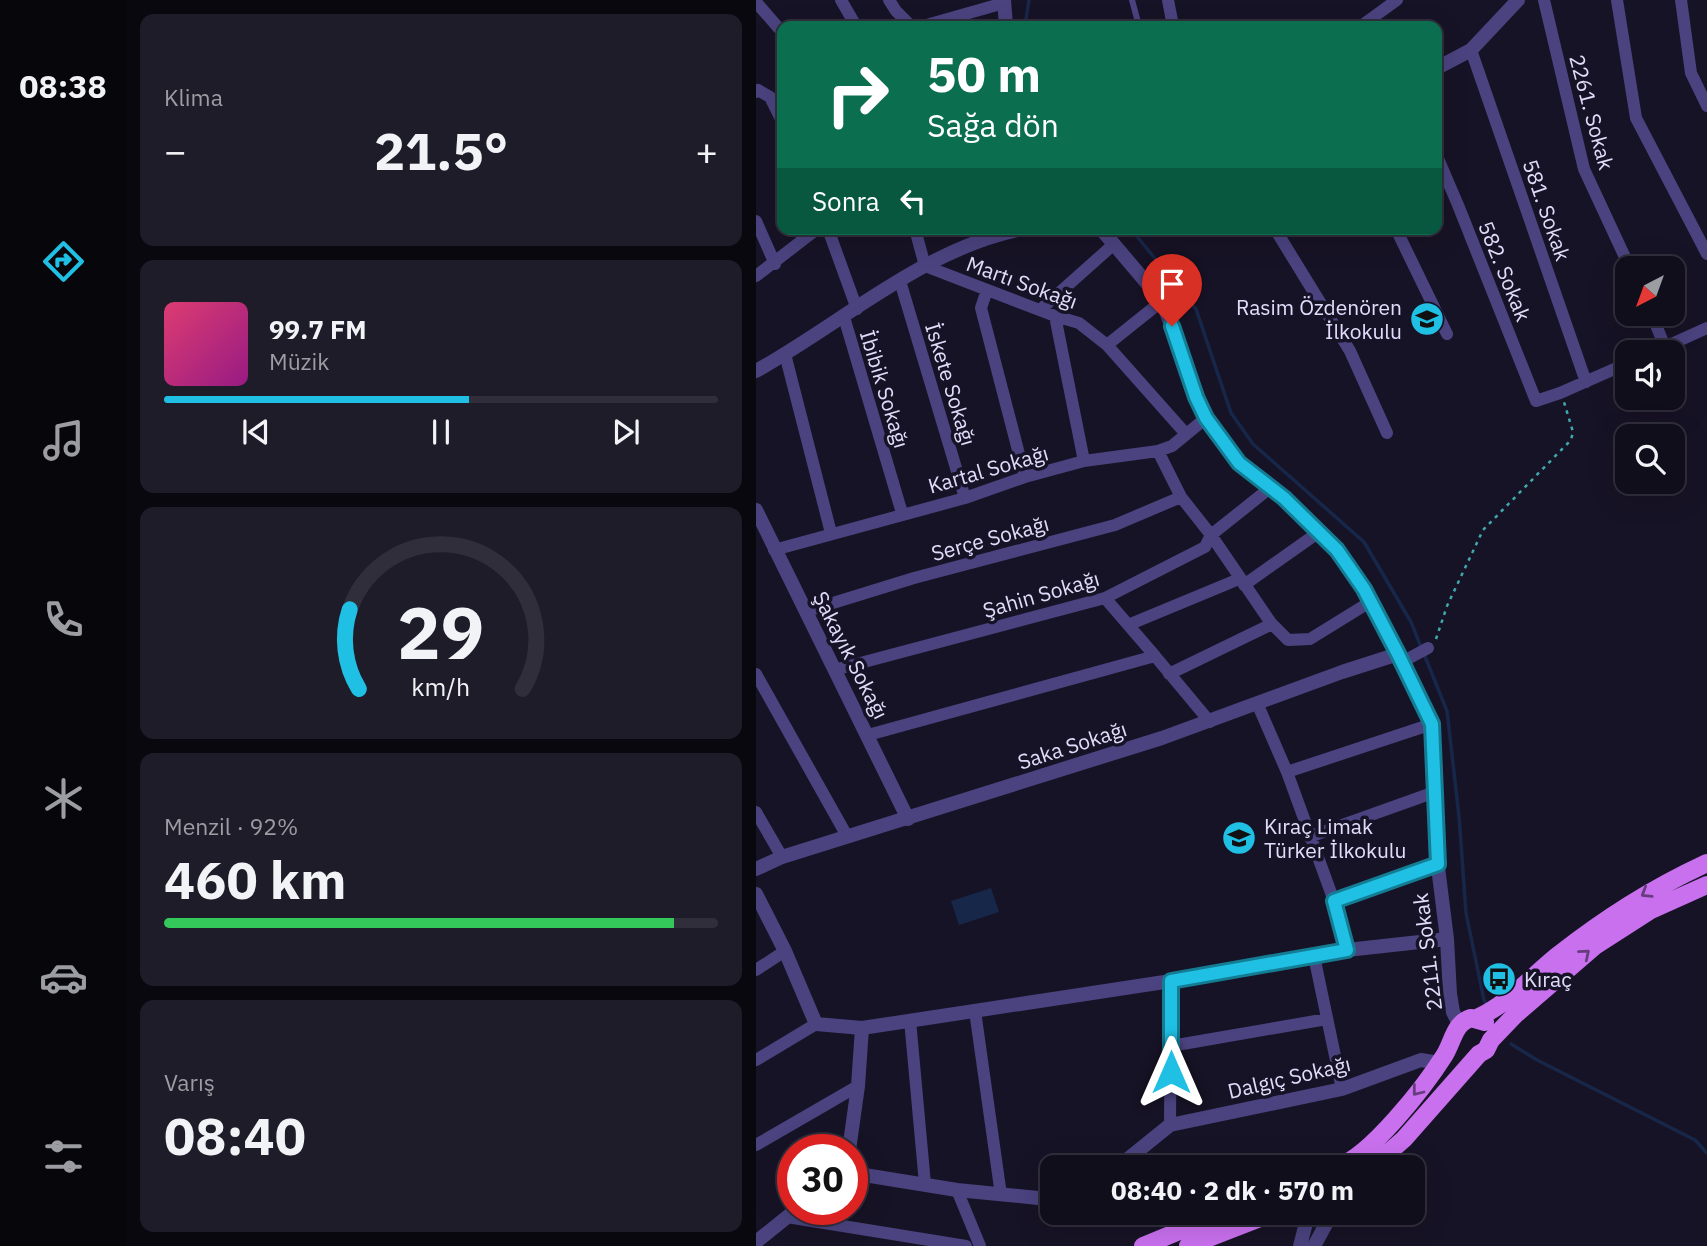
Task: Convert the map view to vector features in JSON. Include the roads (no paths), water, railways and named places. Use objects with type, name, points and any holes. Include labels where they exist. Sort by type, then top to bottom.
[{"type":"main road","points":[[1359,1155],[1379,1139],[1439,1063],[1465,1019],[1477,1018],[1496,1008],[1614,913],[1660,884],[1707,863]]},
{"type":"main road","points":[[1386,1155],[1404,1139],[1515,1015],[1594,946],[1651,910],[1707,885]]},
{"type":"main road","points":[[1477,1018],[1490,1029],[1485,1047]]},
{"type":"main road","points":[[1457,1029],[1461,1050],[1467,1053],[1485,1047]]},
{"type":"main road","points":[[1143,1246],[1194,1225]]},
{"type":"main road","points":[[1188,1246],[1242,1225]]},
{"type":"street","points":[[841,0],[853,21]]},
{"type":"street","points":[[889,0],[906,21]]},
{"type":"street","points":[[1168,0],[1172,21]]},
{"type":"street","points":[[1368,21],[1397,0]]},
{"type":"street","name":"2261. Sokak","points":[[1544,0],[1584,169],[1624,256]]},
{"type":"street","points":[[1617,0],[1636,118],[1707,254]]},
{"type":"street","points":[[1681,0],[1691,73],[1707,106]]},
{"type":"street","points":[[1442,65],[1471,50],[1516,1]]},
{"type":"street","points":[[756,2],[777,26]]},
{"type":"street","points":[[940,21],[1004,2],[1006,21]]},
{"type":"street","name":"581. Sokak","points":[[1471,50],[1586,382]]},
{"type":"street","points":[[756,92],[758,90],[770,97],[777,111]]},
{"type":"street","name":"582. Sokak","points":[[1442,168],[1536,401],[1586,382]]},
{"type":"street","points":[[756,221],[775,264]]},
{"type":"street","points":[[756,276],[810,235]]},
{"type":"street","points":[[830,235],[857,309]]},
{"type":"street","points":[[917,235],[925,265]]},
{"type":"street","points":[[756,371],[935,259],[985,235]]},
{"type":"street","name":"2211. Sokak","points":[[1106,235],[1162,301],[1206,418],[1239,463],[1337,550],[1405,658],[1432,724],[1438,864],[1450,994],[1457,1029]]},
{"type":"street","points":[[1279,235],[1350,351],[1387,433]]},
{"type":"street","points":[[1399,235],[1447,334]]},
{"type":"street","points":[[1040,310],[1114,244]]},
{"type":"street","name":"Martı Sokağı","points":[[925,265],[1079,323],[1107,345],[1186,434]]},
{"type":"street","name":"İskete Sokağı","points":[[900,281],[965,498]]},
{"type":"street","points":[[987,290],[981,308],[1025,477]]},
{"type":"street","points":[[1107,345],[1162,301]]},
{"type":"street","points":[[1055,316],[1084,461]]},
{"type":"street","name":"İbibik Sokağı","points":[[844,317],[902,513]]},
{"type":"street","points":[[1680,340],[1707,328]]},
{"type":"street","points":[[785,354],[831,533]]},
{"type":"street","points":[[1586,382],[1615,369]]},
{"type":"street","name":"Kartal Sokağı","points":[[774,550],[965,498],[1025,477],[1084,461],[1158,451],[1172,446],[1206,418]]},
{"type":"street","points":[[1158,451],[1181,497],[1211,535],[1272,624],[1289,640],[1310,639],[1370,602]]},
{"type":"street","name":"Şahin Sokağı","points":[[834,670],[1105,598],[1205,547],[1211,535],[1270,488]]},
{"type":"street","name":"Serçe Sokağı","points":[[807,611],[914,578],[1115,525],[1181,497]]},
{"type":"street","name":"Şakayık Sokağı","points":[[757,516],[807,611],[908,819]]},
{"type":"street","points":[[1128,625],[1241,582],[1319,532]]},
{"type":"street","points":[[1105,598],[1210,722]]},
{"type":"street","points":[[1169,674],[1272,624]]},
{"type":"street","points":[[1405,658],[1428,648]]},
{"type":"street","points":[[868,735],[1154,656]]},
{"type":"street","name":"Saka Sokağı","points":[[756,869],[782,857],[1210,722],[1257,702],[1405,658]]},
{"type":"street","points":[[756,674],[847,836]]},
{"type":"street","points":[[1257,702],[1287,772],[1334,901],[1347,950]]},
{"type":"street","points":[[1287,772],[1432,724]]},
{"type":"street","points":[[1309,837],[1435,792]]},
{"type":"street","points":[[756,811],[782,857]]},
{"type":"street","points":[[1334,901],[1438,864]]},
{"type":"street","points":[[756,894],[785,951],[816,1024]]},
{"type":"street","points":[[756,1060],[816,1024],[862,1028],[1171,981],[1347,950],[1447,939]]},
{"type":"street","points":[[756,970],[785,951]]},
{"type":"street","points":[[1314,956],[1342,1089]]},
{"type":"street","points":[[1170,1125],[1171,981]]},
{"type":"street","points":[[975,1011],[1001,1195]]},
{"type":"street","points":[[1171,1046],[1327,1019]]},
{"type":"street","points":[[910,1020],[925,1184]]},
{"type":"street","points":[[851,1134],[862,1028]]},
{"type":"street","name":"Dalgıç Sokağı","points":[[1133,1155],[1170,1125],[1342,1089],[1421,1060],[1439,1063]]},
{"type":"street","points":[[756,1145],[858,1086]]},
{"type":"street","points":[[868,1175],[957,1190],[1040,1198]]},
{"type":"street","points":[[957,1190],[980,1246]]},
{"type":"street","points":[[756,1242],[777,1225]]},
{"type":"street","points":[[855,1225],[966,1246]]},
{"type":"street","points":[[1300,1246],[1305,1225]]},
{"type":"street","points":[[1314,1246],[1324,1225]]},
{"type":"lane","points":[[1132,0],[1138,21]]},
{"type":"water","points":[[991,888],[999,912],[959,925],[951,901]]},
{"type":"waterway","points":[[1026,21],[1029,0]]},
{"type":"waterway","points":[[1136,235],[1196,309],[1231,413],[1253,444],[1364,542],[1411,622],[1421,647]]},
{"type":"waterway","points":[[1424,654],[1447,711],[1459,816],[1466,913],[1487,1005]]},
{"type":"waterway","points":[[1511,1044],[1537,1060],[1695,1140],[1707,1153]]},
{"type":"place","name":"Rasim Özdenören İlkokulu","points":[[1427,319]]},
{"type":"place","name":"Kıraç Limak Türker İlkokulu","points":[[1239,838]]},
{"type":"place","name":"Kıraç","points":[[1499,979]]}]
